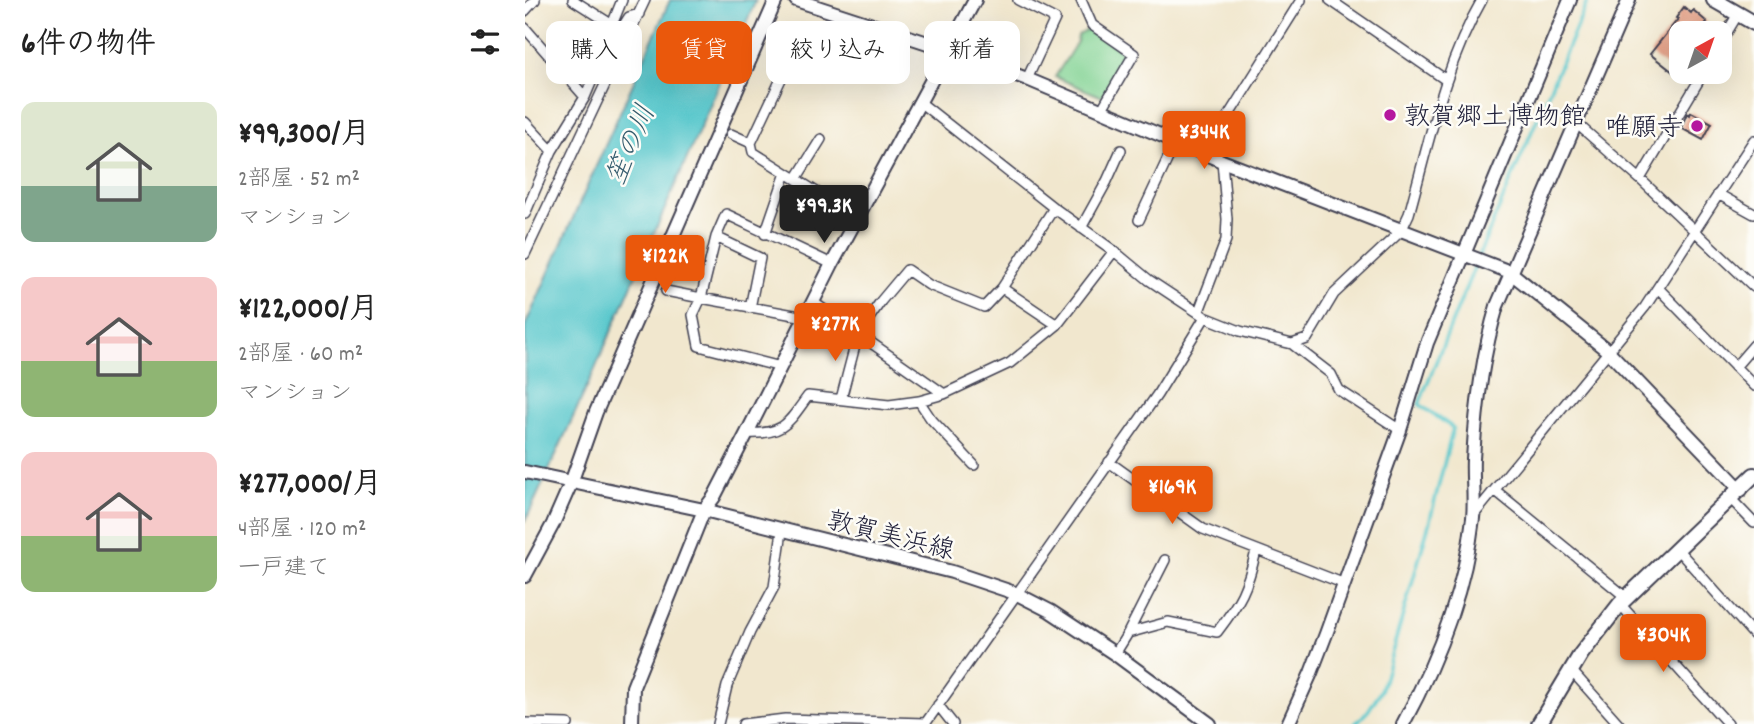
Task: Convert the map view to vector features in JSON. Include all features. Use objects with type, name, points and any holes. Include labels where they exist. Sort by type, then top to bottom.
[{"type":"main road","points":[[1714,0],[1754,23]]},
{"type":"main road","points":[[1539,724],[1570,669],[1623,601],[1754,475]]},
{"type":"street","points":[[525,11],[535,0]]},
{"type":"street","points":[[573,0],[606,21]]},
{"type":"street","points":[[612,21],[622,0]]},
{"type":"street","points":[[525,254],[645,0]]},
{"type":"street","points":[[525,576],[571,483],[596,412],[776,0]]},
{"type":"street","points":[[796,0],[924,42]]},
{"type":"street","points":[[964,21],[975,0]]},
{"type":"street","points":[[1018,0],[1055,19],[1027,79]]},
{"type":"street","points":[[1081,0],[1093,25],[1134,54],[1102,109]]},
{"type":"street","points":[[1205,153],[1301,0]]},
{"type":"street","points":[[1329,0],[1446,80]]},
{"type":"street","points":[[1292,344],[1307,339],[1334,295],[1401,231],[1409,215],[1446,80],[1472,17],[1482,0]]},
{"type":"street","points":[[1288,724],[1345,584],[1400,430],[1427,343],[1468,256],[1570,0]]},
{"type":"street","points":[[1403,724],[1441,645],[1457,601],[1473,516],[1473,460],[1487,341],[1510,272],[1629,0]]},
{"type":"street","points":[[626,21],[629,17],[639,14]]},
{"type":"street","points":[[1733,22],[1738,14]]},
{"type":"street","points":[[525,28],[585,97]]},
{"type":"street","points":[[1020,76],[1222,161],[1510,272],[1608,351],[1736,495],[1754,523]]},
{"type":"street","points":[[525,212],[552,151],[591,84]]},
{"type":"street","points":[[779,84],[751,143],[753,152],[858,218]]},
{"type":"street","points":[[632,724],[633,687],[704,510],[714,497],[832,264],[931,84]]},
{"type":"street","points":[[1640,179],[1697,84]]},
{"type":"street","points":[[921,103],[1149,280],[1202,314],[1240,331],[1292,344],[1331,374],[1339,390],[1400,430]]},
{"type":"street","points":[[525,122],[552,151]]},
{"type":"street","points":[[1575,122],[1640,179],[1754,287]]},
{"type":"street","points":[[731,134],[751,143]]},
{"type":"street","points":[[796,179],[821,139]]},
{"type":"street","points":[[1473,516],[1496,491],[1658,288],[1754,140]]},
{"type":"street","points":[[1139,220],[1176,141]]},
{"type":"street","points":[[1081,228],[1121,150]]},
{"type":"street","points":[[743,724],[785,719],[835,723],[925,724],[1157,395],[1202,314],[1226,240],[1222,161]]},
{"type":"street","points":[[765,234],[786,173]]},
{"type":"street","points":[[1718,194],[1754,214]]},
{"type":"street","points":[[841,399],[858,334],[907,270],[929,285],[985,307],[1002,288],[1054,208]]},
{"type":"street","points":[[781,367],[699,346],[693,315],[701,298],[716,237],[726,214],[832,264]]},
{"type":"street","points":[[716,237],[760,258],[750,307]]},
{"type":"street","points":[[747,433],[768,434],[786,425],[808,396],[889,405],[919,401],[944,394],[1010,363],[1057,325],[1114,251]]},
{"type":"street","points":[[1002,288],[1057,325]]},
{"type":"street","points":[[1658,288],[1754,386]]},
{"type":"street","points":[[666,291],[805,317]]},
{"type":"street","points":[[813,302],[944,394]]},
{"type":"street","points":[[1735,368],[1754,345]]},
{"type":"street","points":[[919,401],[931,419],[974,465]]},
{"type":"street","points":[[1109,462],[1203,529],[1345,584]]},
{"type":"street","name":"敦賀美浜線","points":[[525,472],[704,510],[952,572],[1015,593],[1050,611],[1115,654],[1210,724]]},
{"type":"street","points":[[1496,491],[1623,601],[1728,724]]},
{"type":"street","points":[[717,724],[727,686],[773,587],[782,531]]},
{"type":"street","points":[[1677,549],[1754,635]]},
{"type":"street","points":[[1128,633],[1168,622],[1217,632],[1248,586],[1256,551]]},
{"type":"street","points":[[1115,654],[1165,560]]},
{"type":"street","points":[[1570,669],[1619,724]]},
{"type":"street","points":[[938,705],[953,724]]},
{"type":"street","points":[[525,723],[568,724]]},
{"type":"green space","points":[[1090,28],[1127,54],[1102,97],[1055,77],[1078,36]]},
{"type":"water","points":[[670,0],[756,0],[747,21],[661,21]]},
{"type":"water","name":"笙の川","points":[[656,31],[656,84],[719,84],[525,522],[525,326],[633,84],[642,84],[642,63]]},
{"type":"building","points":[[1684,7],[1691,13],[1693,10],[1706,21],[1676,21]]},
{"type":"building","points":[[1669,30],[1669,69],[1650,54]]},
{"type":"building","points":[[1691,112],[1712,123],[1703,140],[1681,128],[1687,113],[1690,115]]},
{"type":"waterway","points":[[1479,255],[1588,0]]},
{"type":"waterway","points":[[1355,724],[1368,711],[1381,691],[1429,524],[1453,428],[1419,404],[1476,263]]},
{"type":"place","name":"敦賀郷土博物館","points":[[1390,115]]},
{"type":"place","name":"唯願寺","points":[[1697,126]]}]
